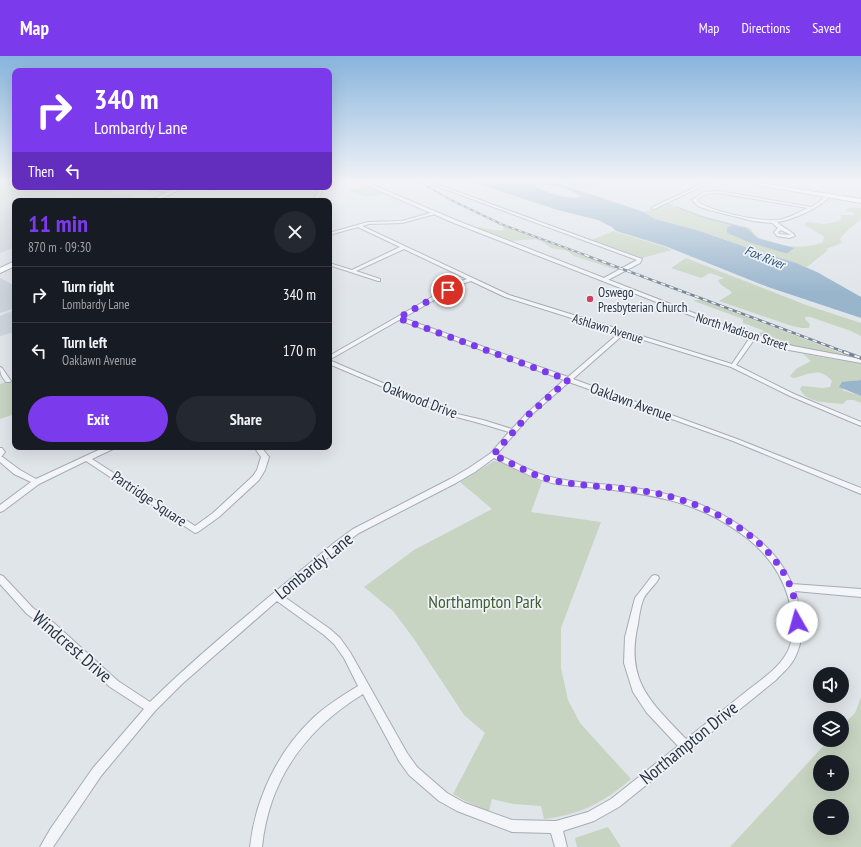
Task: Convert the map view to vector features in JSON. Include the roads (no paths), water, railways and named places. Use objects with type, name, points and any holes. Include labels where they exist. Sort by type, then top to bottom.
[{"type":"main road","points":[[0,271],[12,265]]},
{"type":"street","points":[[332,233],[373,222],[402,222],[417,218]]},
{"type":"street","name":"North Madison Street","points":[[446,218],[753,337],[792,348],[861,361]]},
{"type":"street","points":[[527,218],[640,259],[638,262],[604,280]]},
{"type":"street","points":[[749,218],[773,221],[786,220],[791,218]]},
{"type":"street","points":[[773,221],[780,228]]},
{"type":"street","name":"Ashlawn Avenue","points":[[358,226],[522,301],[733,366],[786,392],[861,424]]},
{"type":"street","points":[[352,271],[404,248]]},
{"type":"street","points":[[332,265],[378,280]]},
{"type":"street","points":[[332,356],[398,318],[472,279]]},
{"type":"street","name":"Oaklawn Avenue","points":[[398,318],[735,440],[861,491]]},
{"type":"street","name":"Lombardy Lane","points":[[46,847],[97,772],[151,708],[195,666],[337,545],[356,531],[453,481],[493,455],[528,415],[622,333]]},
{"type":"street","points":[[733,366],[753,337]]},
{"type":"street","name":"Oakwood Drive","points":[[332,363],[450,414],[481,421],[513,431]]},
{"type":"street","points":[[0,369],[8,381]]},
{"type":"street","points":[[0,509],[36,482],[104,450]]},
{"type":"street","name":"Partridge Square","points":[[86,458],[195,530],[216,515],[256,478],[261,470],[265,457],[260,450]]},
{"type":"street","name":"Northampton Drive","points":[[277,596],[327,632],[337,641],[348,655],[403,757],[413,771],[443,797],[476,813],[512,826],[556,827],[590,817],[616,803],[684,746],[772,677],[790,657],[797,634],[797,611],[790,587],[781,568],[759,544],[730,521],[698,505],[658,493],[551,480],[493,455]]},
{"type":"street","points":[[0,458],[17,472],[36,482]]},
{"type":"street","name":"Windcrest Drive","points":[[0,578],[30,611],[51,626],[114,684],[151,708]]},
{"type":"street","points":[[655,578],[639,598],[630,637],[629,663],[637,689],[647,705],[684,746]]},
{"type":"street","points":[[790,587],[861,593]]},
{"type":"street","points":[[256,847],[258,830],[269,794],[279,771],[294,747],[324,714],[343,699],[365,687]]},
{"type":"street","points":[[556,827],[561,847]]},
{"type":"water","name":"Fox River","points":[[590,218],[653,218],[697,230],[796,263],[817,272],[861,297],[861,318],[768,287],[665,246],[616,231],[612,227],[598,220]]},
{"type":"water","points":[[732,225],[747,228],[757,238],[794,248],[788,253],[785,253],[751,243],[727,233],[727,228]]},
{"type":"water","points":[[861,380],[861,396],[839,387],[842,382]]},
{"type":"waterway","points":[[706,218],[737,226]]},
{"type":"railway","points":[[488,218],[588,256]]},
{"type":"railway","points":[[585,255],[847,353]]},
{"type":"railway","points":[[844,352],[861,358]]},
{"type":"place","name":"Oswego Presbyterian Church","points":[[590,299]]},
{"type":"park label","name":"Northampton Park","points":[[485,602]]}]
